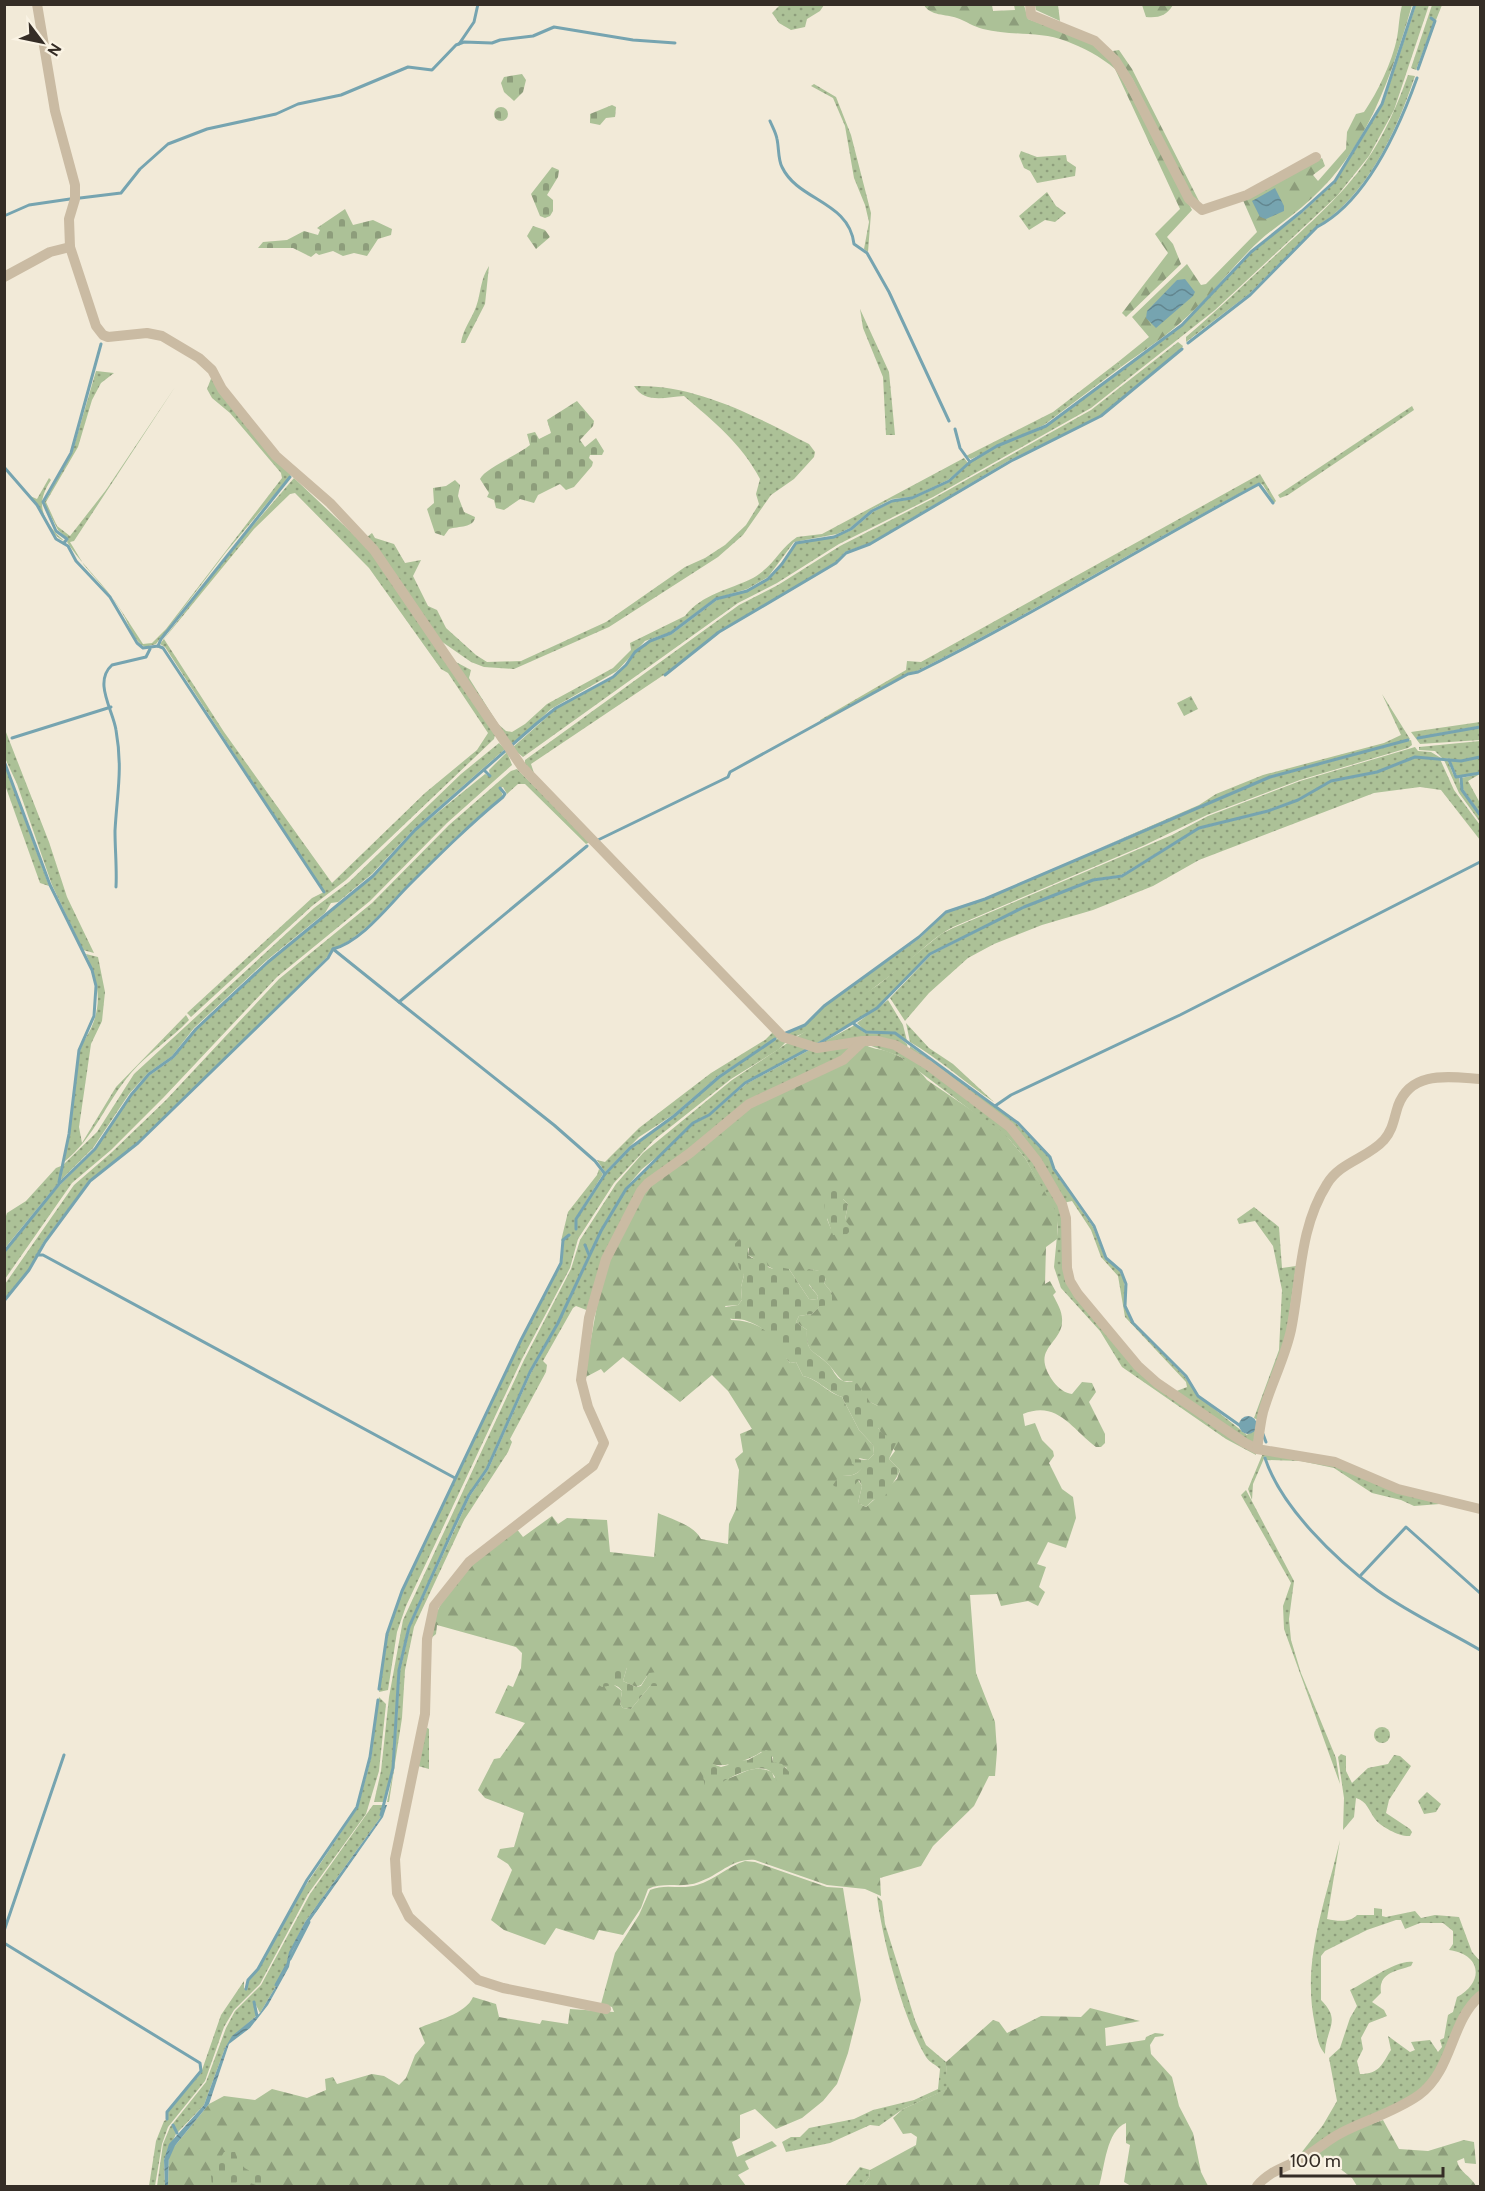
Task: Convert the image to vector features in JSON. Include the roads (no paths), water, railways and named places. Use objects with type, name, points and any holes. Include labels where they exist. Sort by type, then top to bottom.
[{"type":"street","points":[[38,4],[55,111],[75,185],[75,199],[69,219],[70,247],[96,326],[103,335],[147,333],[162,336],[200,358],[212,370],[222,389],[276,456],[330,503],[374,550],[514,757],[783,1037],[817,1048],[878,1041],[910,1052],[1010,1127],[1037,1161],[1062,1204],[1066,1218],[1067,1268],[1070,1281],[1078,1294],[1138,1366],[1157,1383],[1257,1449],[1335,1462],[1398,1490],[1480,1509]]},
{"type":"street","points":[[1030,4],[1031,15],[1084,36],[1105,49],[1115,60],[1129,82],[1193,205],[1202,210],[1247,195],[1316,157]]},
{"type":"street","points":[[4,277],[50,252],[70,247]]},
{"type":"street","points":[[606,2009],[503,1988],[478,1980],[429,1936],[401,1905],[397,1893],[395,1858],[424,1714],[429,1618],[441,1594],[469,1562],[594,1466],[604,1443],[588,1407],[581,1380],[588,1318],[606,1259],[641,1191],[749,1104],[843,1060],[863,1041]]},
{"type":"street","points":[[1257,1449],[1262,1414],[1290,1330],[1306,1231],[1328,1182],[1340,1169],[1383,1141],[1390,1131],[1405,1090],[1416,1082],[1444,1077],[1480,1079]]},
{"type":"street","points":[[1257,2187],[1276,2170],[1301,2159],[1330,2138],[1390,2112],[1419,2095],[1437,2079],[1468,2009],[1480,1996]]},
{"type":"water","points":[[1275,188],[1284,206],[1284,211],[1266,219],[1260,217],[1252,201]]},
{"type":"water","points":[[1185,279],[1195,292],[1193,296],[1156,328],[1146,318],[1147,311],[1177,280]]},
{"type":"water","points":[[1248,1416],[1254,1419],[1257,1425],[1254,1431],[1248,1434],[1242,1431],[1239,1425],[1242,1419]]},
{"type":"water","points":[[387,1805],[383,1817],[305,1928],[292,1952],[289,1967],[268,2005],[250,2028],[229,2044],[209,2104],[169,2153],[168,2186],[165,2186],[164,2160],[169,2144],[204,2105],[225,2048],[232,2036],[260,2013],[285,1971],[289,1952],[305,1922],[380,1818]]},
{"type":"waterway","points":[[459,44],[474,22],[478,4]]},
{"type":"waterway","points":[[4,1252],[59,1184],[95,1149],[131,1095],[149,1074],[173,1057],[196,1029],[268,962],[373,876],[415,830],[556,708],[613,677],[626,665],[635,652],[650,641],[671,633],[716,599],[747,591],[768,579],[782,564],[796,543],[834,537],[851,529],[872,511],[892,501],[912,498],[949,481],[970,462],[997,446],[1046,426],[1182,325],[1251,252],[1335,181],[1382,104],[1415,4]]},
{"type":"waterway","points":[[1418,69],[1435,21],[1431,18]]},
{"type":"waterway","points":[[80,198],[121,193],[140,169],[168,144],[207,129],[276,114],[298,104],[341,95],[408,67],[432,70],[456,45],[464,42],[492,43],[533,36],[554,27],[633,40],[675,43]]},
{"type":"waterway","points":[[1188,343],[1250,295],[1317,227],[1351,200],[1366,182],[1391,140],[1417,78]]},
{"type":"waterway","points":[[770,121],[777,137],[781,164],[789,178],[843,219],[850,230],[854,244],[867,253],[889,292],[949,421]]},
{"type":"waterway","points":[[4,216],[29,205],[70,199]]},
{"type":"waterway","points":[[64,543],[67,539],[56,531],[43,502],[71,453],[101,344]]},
{"type":"waterway","points":[[665,675],[719,632],[836,563],[846,553],[870,544],[1011,461],[1101,416],[1182,349]]},
{"type":"waterway","points":[[955,429],[960,448],[970,462]]},
{"type":"waterway","points":[[4,467],[37,505],[56,539],[68,546],[76,561],[110,597],[137,643],[143,648],[158,646],[163,648],[324,892]]},
{"type":"waterway","points":[[158,646],[161,639],[290,477]]},
{"type":"waterway","points":[[598,840],[728,777],[730,772],[908,674],[918,672],[1004,627],[1259,484],[1273,503]]},
{"type":"waterway","points":[[116,887],[115,831],[119,757],[116,730],[104,688],[104,680],[112,665],[146,657],[150,649]]},
{"type":"waterway","points":[[12,738],[111,707]]},
{"type":"waterway","points":[[1418,738],[1480,727]]},
{"type":"waterway","points":[[786,1033],[805,1025],[824,1006],[919,937],[946,912],[985,899],[1270,777],[1408,740]]},
{"type":"waterway","points":[[818,1044],[877,1008],[930,954],[1024,907],[1093,880],[1122,876],[1199,828],[1268,811],[1298,800],[1331,781],[1377,772],[1415,757],[1461,761],[1480,757]]},
{"type":"waterway","points":[[1449,760],[1456,777],[1480,773]]},
{"type":"waterway","points":[[4,761],[50,885],[92,970],[96,986],[94,1016],[79,1050],[69,1134],[59,1182]]},
{"type":"waterway","points":[[485,771],[490,776]]},
{"type":"waterway","points":[[1461,778],[1462,790],[1480,815]]},
{"type":"waterway","points":[[399,1002],[333,949],[354,939],[374,922],[444,851],[503,797],[505,794],[500,788]]},
{"type":"waterway","points":[[587,846],[399,1002],[554,1125],[595,1161],[605,1174]]},
{"type":"waterway","points":[[995,1106],[1011,1095],[1180,1015],[1480,862]]},
{"type":"waterway","points":[[4,1301],[29,1270],[45,1242],[90,1181],[138,1143],[328,958],[333,949]]},
{"type":"waterway","points":[[854,1024],[866,1032],[895,1033],[1018,1123],[1050,1157],[1054,1169],[1094,1226],[1106,1258],[1121,1271],[1126,1284],[1125,1306],[1133,1323],[1186,1376],[1198,1396],[1242,1427]]},
{"type":"waterway","points":[[576,1229],[576,1219],[605,1174],[630,1148],[674,1116],[719,1077],[775,1039]]},
{"type":"waterway","points":[[381,1815],[393,1768],[399,1670],[409,1627],[469,1495],[487,1469],[530,1372],[558,1323],[601,1231],[626,1189],[693,1123],[709,1115],[745,1083],[810,1048]]},
{"type":"waterway","points":[[379,1689],[387,1634],[402,1591],[521,1340],[561,1263],[563,1240],[569,1235]]},
{"type":"waterway","points":[[585,1245],[589,1255]]},
{"type":"waterway","points":[[37,1255],[43,1255],[455,1478]]},
{"type":"waterway","points":[[1263,1434],[1266,1442]]},
{"type":"waterway","points":[[1265,1458],[1283,1495],[1327,1548],[1377,1590],[1480,1650]]},
{"type":"waterway","points":[[1361,1575],[1406,1527],[1480,1593]]},
{"type":"waterway","points":[[246,1989],[248,1980],[258,1969],[307,1880],[357,1807],[370,1757],[378,1700]]},
{"type":"waterway","points":[[4,1931],[64,1755]]},
{"type":"waterway","points":[[315,1911],[323,1899]]},
{"type":"waterway","points":[[290,1959],[309,1922]]},
{"type":"waterway","points":[[4,1943],[200,2063],[201,2071],[167,2112],[167,2119]]},
{"type":"waterway","points":[[276,1985],[287,1965]]},
{"type":"waterway","points":[[254,2002],[257,2016]]},
{"type":"waterway","points":[[173,2125],[177,2133]]},
{"type":"waterway","points":[[168,2158],[175,2142]]}]
